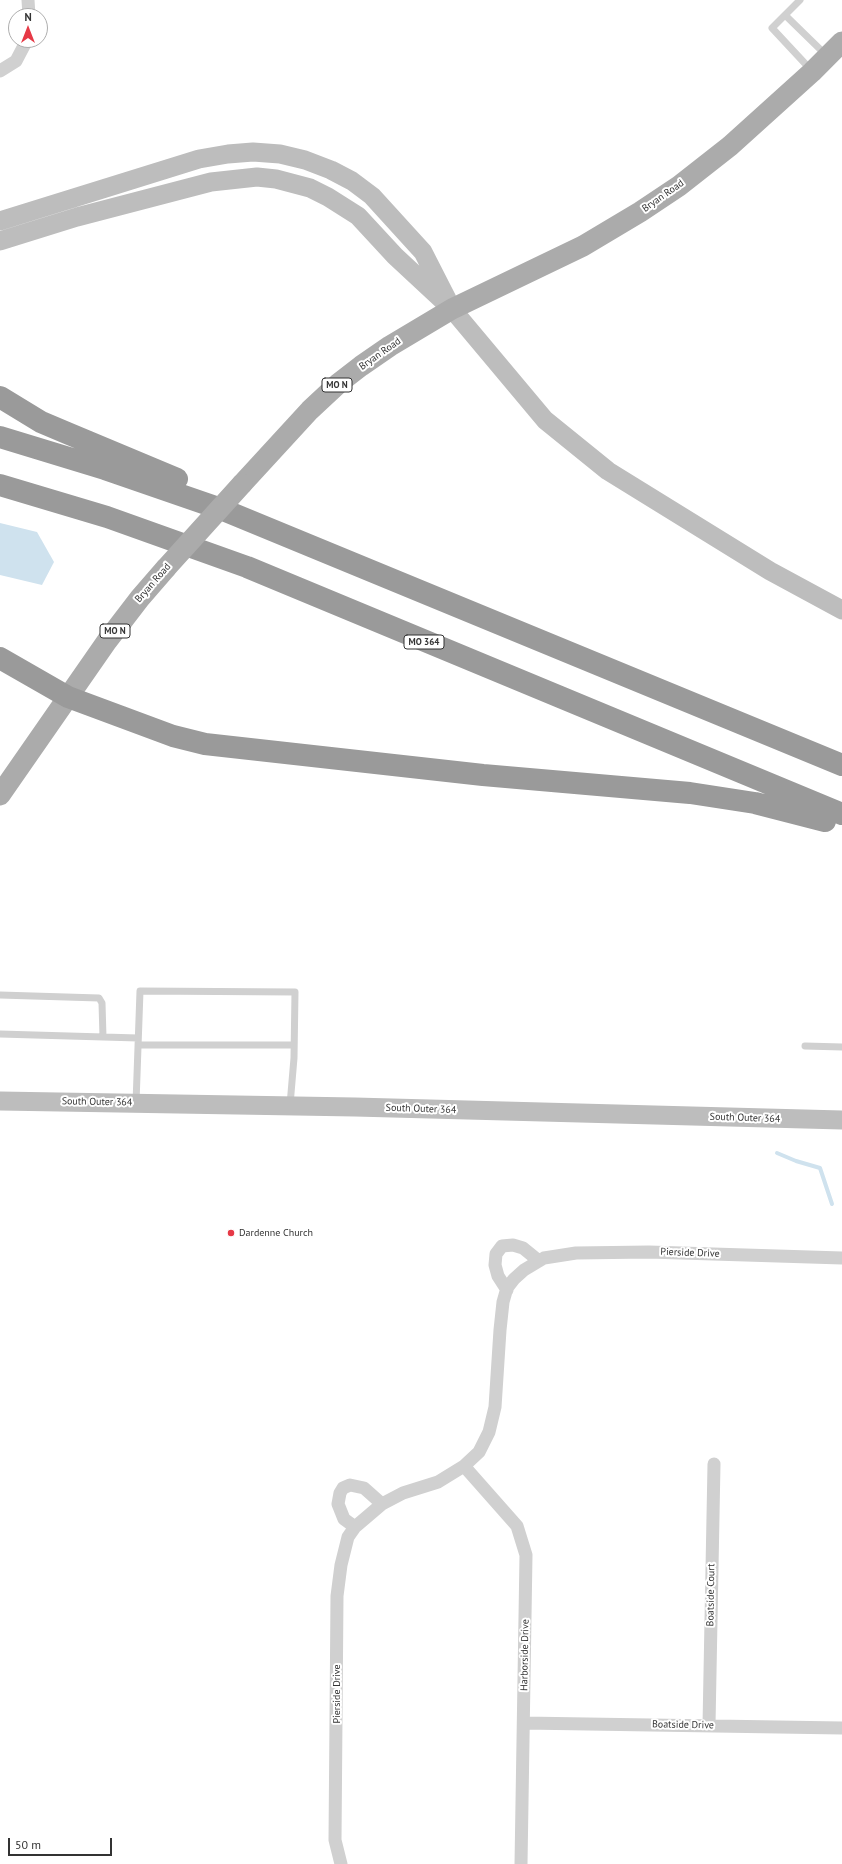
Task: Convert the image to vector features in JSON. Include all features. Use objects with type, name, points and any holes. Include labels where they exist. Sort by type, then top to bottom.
[{"type":"highway","points":[[0,397],[54,428],[198,487],[296,539]]},
{"type":"highway","points":[[0,437],[156,485],[296,539],[539,641],[842,765]]},
{"type":"highway","name":"MO 364","points":[[0,485],[107,517],[210,553],[842,814]]},
{"type":"highway","points":[[0,658],[68,696],[173,736],[205,744],[483,775],[698,794],[787,810],[842,825]]},
{"type":"main road","name":"Bryan Road","points":[[0,795],[68,696],[125,617],[166,568],[242,484],[310,410],[339,383],[390,346],[452,309],[583,246],[640,212],[679,186],[730,146],[812,72],[842,42]]},
{"type":"main road","points":[[0,221],[199,160],[247,152],[280,154],[305,160],[331,170],[352,181],[372,196],[423,252],[452,309]]},
{"type":"main road","points":[[0,240],[77,217],[211,182],[241,178],[276,179],[310,188],[328,197],[358,216],[395,256],[452,309],[546,420],[608,471],[770,571],[842,610]]},
{"type":"main road","name":"South Outer 364","points":[[0,1102],[290,1106],[842,1120]]},
{"type":"street","points":[[0,72],[16,61],[23,48]]},
{"type":"street","points":[[507,1290],[498,1276],[495,1265],[496,1254],[502,1246],[513,1245],[523,1248],[539,1261]]},
{"type":"street","name":"Pierside Drive","points":[[340,1864],[335,1840],[337,1596],[341,1565],[348,1537],[355,1527],[382,1504],[402,1493],[438,1482],[464,1466],[479,1452],[489,1432],[495,1407],[500,1330],[507,1290],[524,1270],[544,1258],[576,1253],[612,1252],[842,1258]]},
{"type":"street","name":"Boatside Court","points":[[709,1726],[714,1464]]},
{"type":"street","name":"Harborside Drive","points":[[464,1466],[517,1526],[526,1555],[521,1864]]},
{"type":"street","points":[[355,1527],[344,1519],[338,1504],[340,1493],[343,1488],[350,1485],[364,1488],[382,1504]]},
{"type":"street","name":"Boatside Drive","points":[[524,1723],[842,1728]]},
{"type":"lane","points":[[800,0],[772,28],[812,72]]},
{"type":"lane","points":[[785,15],[827,57]]},
{"type":"lane","points":[[136,1103],[140,992],[295,992],[294,1045],[290,1106]]},
{"type":"lane","points":[[0,995],[99,998],[102,1003],[102,1037]]},
{"type":"lane","points":[[0,1034],[102,1037],[138,1042],[294,1045]]},
{"type":"lane","points":[[805,1046],[842,1047]]},
{"type":"water","points":[[0,523],[37,532],[54,562],[42,585],[0,575]]},
{"type":"waterway","points":[[777,1153],[796,1161],[820,1168],[832,1204]]},
{"type":"place","name":"Dardenne Church","points":[[231,1233]]}]
